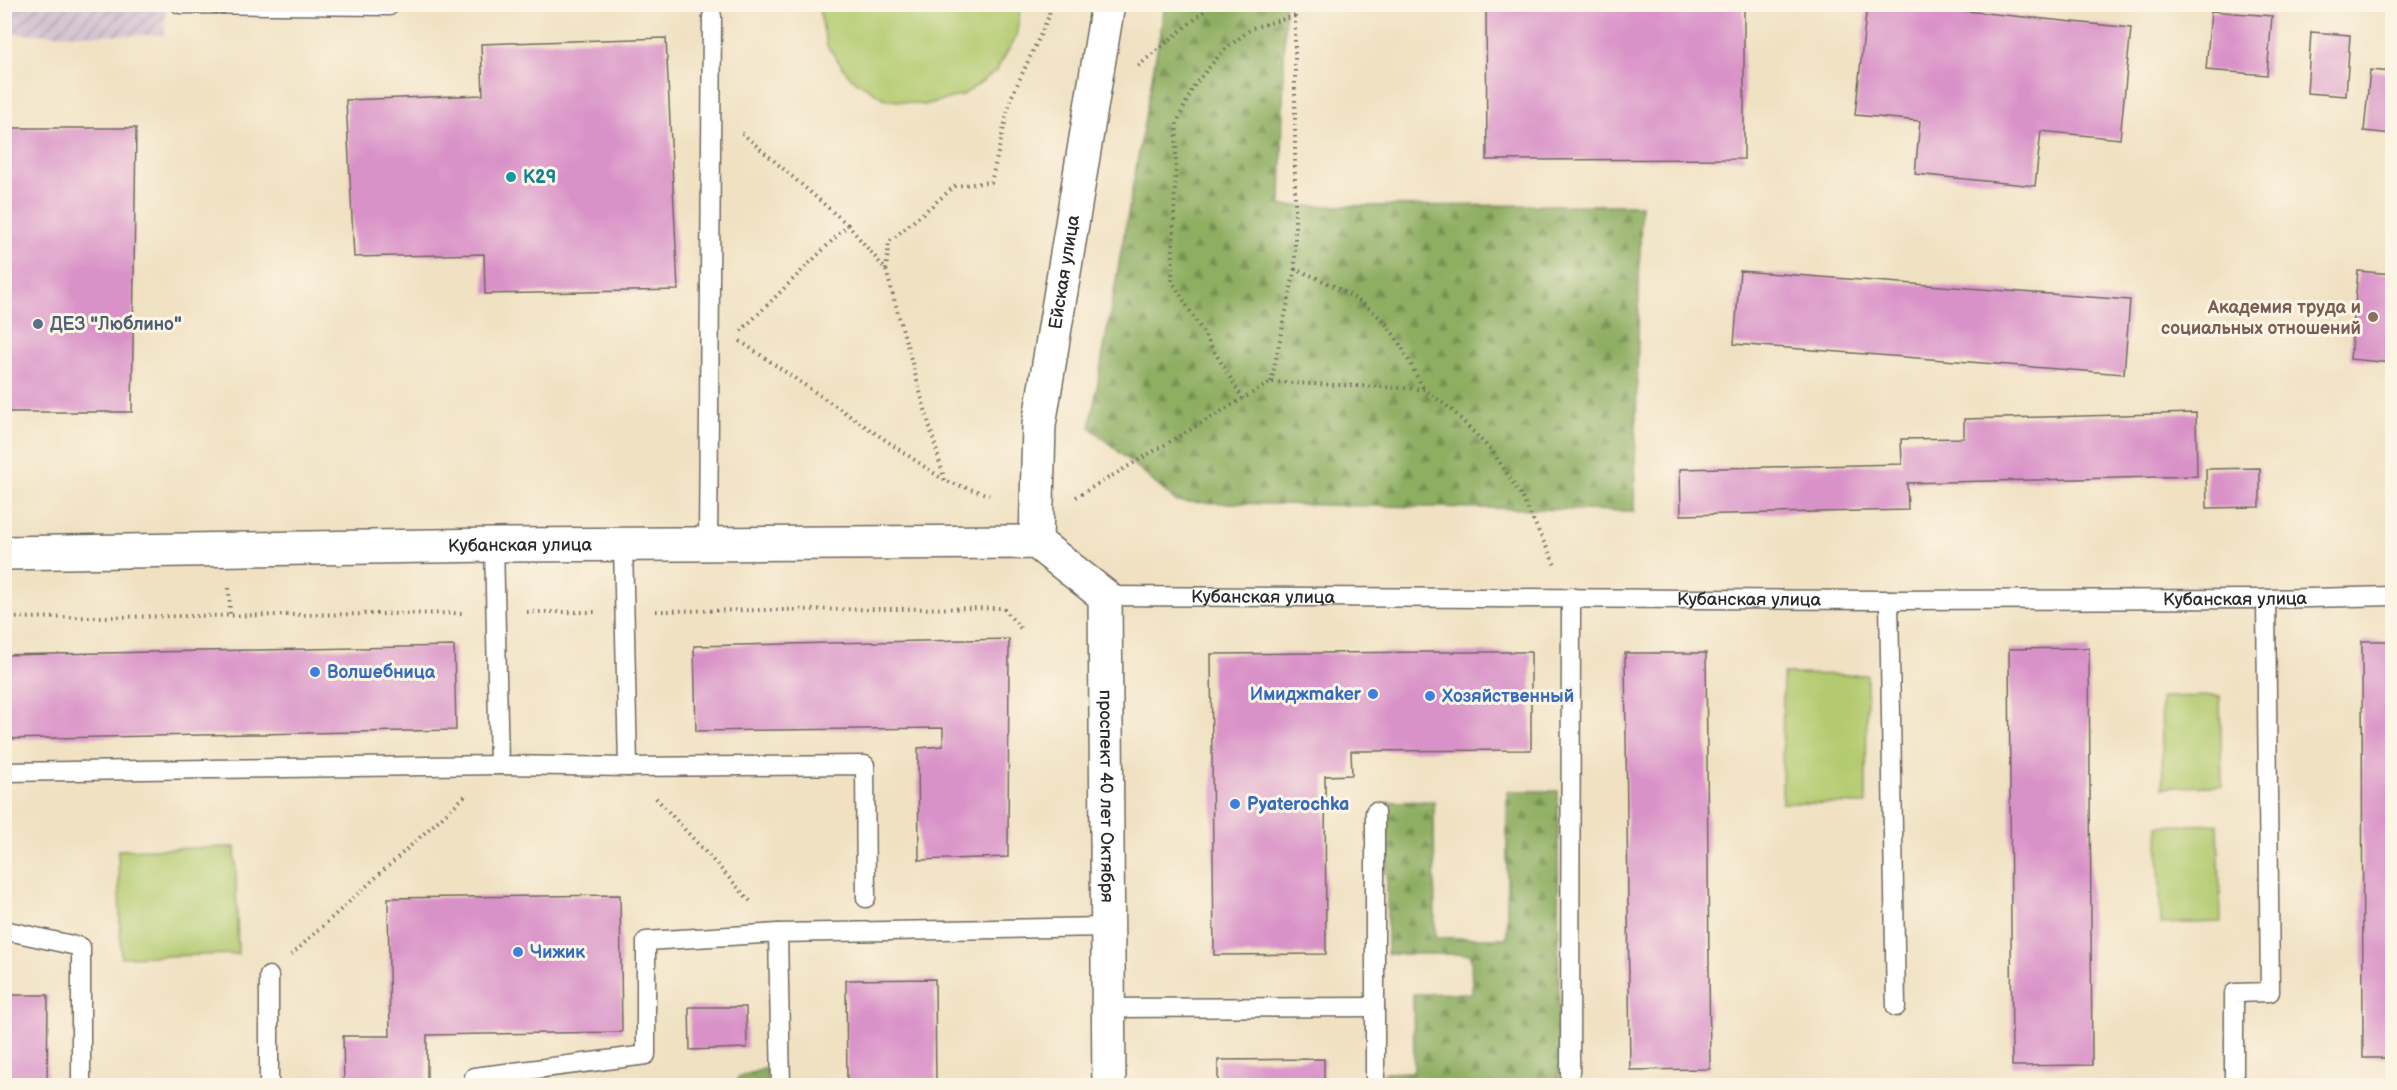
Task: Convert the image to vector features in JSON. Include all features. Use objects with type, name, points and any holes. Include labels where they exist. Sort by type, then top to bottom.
[{"type":"street","name":"Ейская улица","points":[[1036,542],[1039,425],[1108,4]]},
{"type":"street","name":"Кубанская улица","points":[[4,554],[494,545],[1036,542]]},
{"type":"street","points":[[1036,542],[1105,596]]},
{"type":"street","name":"проспект 40 лет Октября","points":[[1105,596],[1109,1086]]},
{"type":"lane","points":[[180,4],[377,6],[389,6],[389,4]]},
{"type":"lane","points":[[708,544],[712,16]]},
{"type":"lane","points":[[494,545],[499,765]]},
{"type":"lane","points":[[623,545],[628,767]]},
{"type":"lane","name":"Кубанская улица","points":[[1105,596],[1889,600],[2266,599],[2392,596]]},
{"type":"lane","points":[[1570,1086],[1571,597]]},
{"type":"lane","points":[[2234,1086],[2234,993],[2270,992],[2266,599]]},
{"type":"lane","points":[[1889,600],[1896,1007]]},
{"type":"lane","points":[[4,772],[499,765],[628,767],[865,765],[866,898]]},
{"type":"lane","points":[[1375,812],[1375,1086]]},
{"type":"lane","points":[[474,1086],[474,1077],[646,1055],[646,941],[778,933],[1107,927]]},
{"type":"lane","points":[[4,930],[81,947],[81,1086]]},
{"type":"lane","points":[[778,933],[781,1086]]},
{"type":"lane","points":[[269,976],[269,1086]]},
{"type":"lane","points":[[1108,1008],[1375,1007]]},
{"type":"path","points":[[945,481],[886,270],[889,242],[955,186],[991,182],[1011,98],[1049,16],[1050,4]]},
{"type":"path","points":[[1130,72],[1214,4]]},
{"type":"path","points":[[1271,382],[1295,269],[1295,4]]},
{"type":"path","points":[[1243,399],[1172,280],[1177,122],[1195,84],[1223,51],[1252,28],[1295,16]]},
{"type":"path","points":[[712,107],[848,225],[886,270]]},
{"type":"path","points":[[848,225],[735,337],[945,481],[989,495]]},
{"type":"path","points":[[1295,269],[1327,281],[1363,305],[1389,327],[1424,389],[1451,409],[1493,452],[1521,497],[1571,597]]},
{"type":"path","points":[[1072,499],[1271,382],[1424,389]]},
{"type":"path","points":[[1002,608],[1021,628]]},
{"type":"path","points":[[269,976],[499,765]]},
{"type":"path","points":[[628,767],[778,933]]},
{"type":"shaded area","points":[[5,4],[166,5],[165,35],[5,34]]},
{"type":"green space","points":[[818,4],[1021,5],[1016,37],[996,71],[963,95],[924,105],[885,99],[851,78],[827,46]]},
{"type":"green space","points":[[1165,5],[1285,5],[1281,206],[1641,205],[1634,511],[1177,502],[1090,427]]},
{"type":"green space","points":[[1783,674],[1867,675],[1866,804],[1782,803]]},
{"type":"green space","points":[[2220,696],[2222,786],[2163,787],[2161,697]]},
{"type":"green space","points":[[1507,791],[1558,791],[1559,1085],[1384,1085],[1384,1073],[1414,1072],[1413,994],[1472,993],[1471,954],[1387,954],[1387,802],[1434,801],[1435,938],[1507,938]]},
{"type":"green space","points":[[2218,824],[2221,922],[2161,924],[2158,826]]},
{"type":"green space","points":[[235,847],[238,954],[121,957],[118,850]]},
{"type":"green space","points":[[767,1068],[767,1085],[737,1085],[738,1077]]},
{"type":"building","points":[[1486,4],[1744,4],[1744,159],[1487,160]]},
{"type":"building","points":[[1867,5],[1907,5],[2131,28],[2120,139],[2041,131],[2035,186],[1915,174],[1920,121],[1855,115]]},
{"type":"building","points":[[2211,11],[2272,16],[2267,75],[2206,70]]},
{"type":"building","points":[[2311,32],[2350,35],[2346,96],[2307,93]]},
{"type":"building","name":"К29","points":[[666,38],[678,290],[485,294],[484,254],[354,257],[346,100],[483,95],[481,44]]},
{"type":"building","points":[[2370,70],[2392,72],[2392,134],[2364,131]]},
{"type":"building","points":[[4,128],[136,128],[132,412],[4,412]]},
{"type":"building","points":[[1740,271],[2130,300],[2124,374],[1734,344]]},
{"type":"building","name":"Академия труда и социальных отношений","points":[[2358,271],[2392,274],[2392,363],[2350,359]]},
{"type":"building","points":[[2196,413],[2197,476],[1907,483],[1908,510],[1681,515],[1680,469],[1902,464],[1901,439],[1964,438],[1964,419]]},
{"type":"building","points":[[2260,468],[2260,507],[2207,508],[2206,469]]},
{"type":"building","points":[[1009,639],[1008,857],[919,860],[918,748],[943,746],[943,728],[696,731],[694,646]]},
{"type":"building","points":[[2362,641],[2392,641],[2392,1058],[2363,1058]]},
{"type":"building","points":[[454,646],[456,730],[4,739],[4,655]]},
{"type":"building","points":[[2089,648],[2092,1065],[2012,1066],[2009,649]]},
{"type":"building","points":[[1531,652],[1531,750],[1351,751],[1352,775],[1325,776],[1326,954],[1214,955],[1211,654]]},
{"type":"building","points":[[1625,653],[1706,653],[1710,1069],[1630,1070]]},
{"type":"building","points":[[620,895],[622,1032],[427,1035],[427,1086],[344,1086],[343,1036],[390,1036],[388,898]]},
{"type":"building","points":[[935,979],[936,1086],[847,1086],[846,980]]},
{"type":"building","points":[[4,995],[48,995],[47,1086],[4,1086]]},
{"type":"building","points":[[689,1007],[746,1007],[747,1048],[690,1050]]},
{"type":"building","points":[[1324,1059],[1324,1086],[1218,1086],[1218,1060]]},
{"type":"place","name":"К29","points":[[511,177]]},
{"type":"place","name":"Академия труда и социальных отношений","points":[[2373,317]]},
{"type":"place","name":"ДЕЗ \"Люблино\"","points":[[38,324]]},
{"type":"place","name":"Волшебница","points":[[315,672]]},
{"type":"place","name":"Имиджmaker","points":[[1373,694]]},
{"type":"place","name":"Хозяйственный","points":[[1430,696]]},
{"type":"place","name":"Pyaterochka","points":[[1235,804]]},
{"type":"place","name":"Чижик","points":[[518,952]]}]
